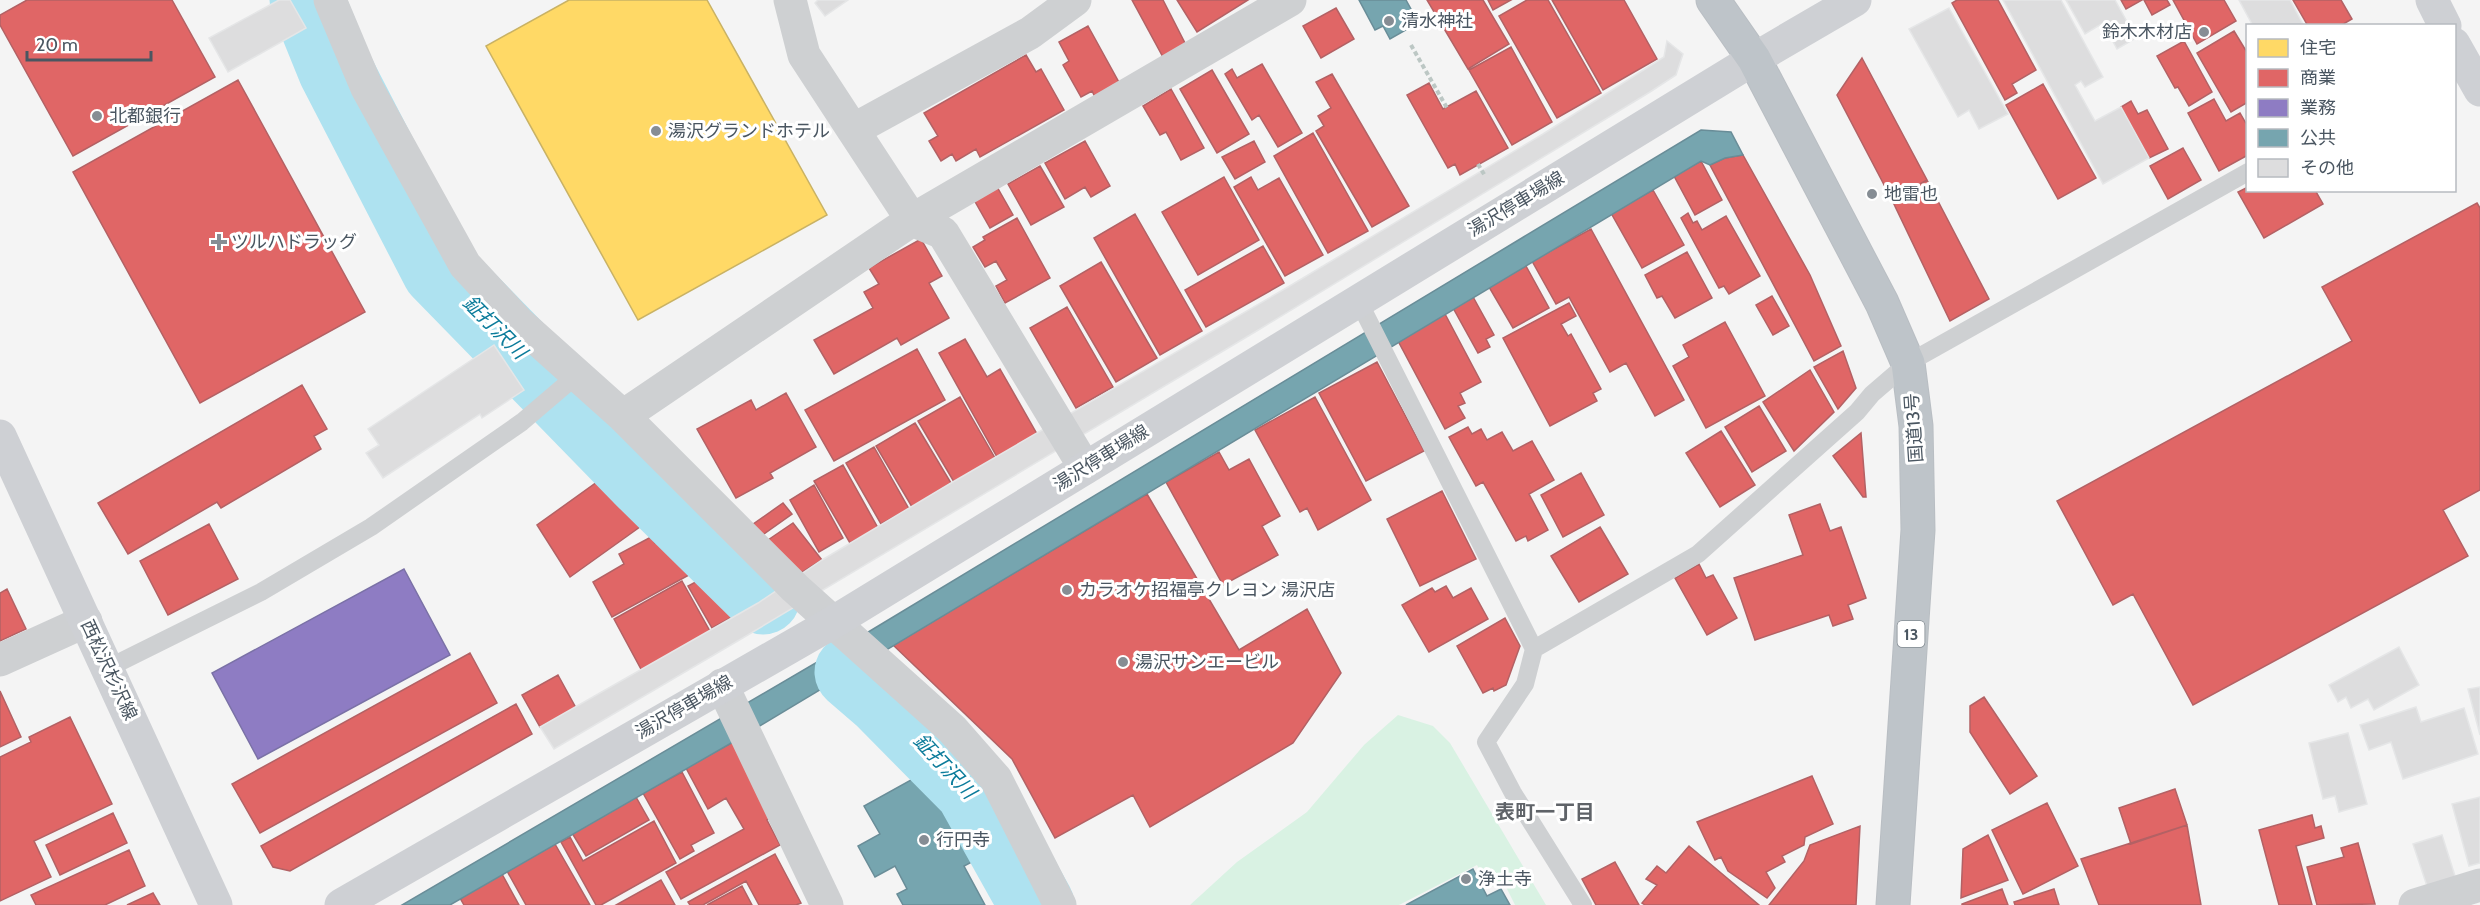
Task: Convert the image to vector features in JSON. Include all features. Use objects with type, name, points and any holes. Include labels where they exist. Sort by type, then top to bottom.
[{"type":"highway","name":"国道13号","points":[[1713,0],[1754,59],[1882,303],[1908,363],[1916,426],[1918,530],[1893,905]]},
{"type":"main road","name":"湯沢停車場線","points":[[341,905],[832,623],[1358,300],[1855,0]]},
{"type":"main road","points":[[2432,0],[2443,24]]},
{"type":"main road","points":[[2456,50],[2480,90]]},
{"type":"main road","name":"西松沢杉沢線","points":[[0,436],[216,905]]},
{"type":"street","points":[[330,0],[367,88],[465,265],[518,322],[575,376],[623,416],[832,623],[952,729],[996,779],[1060,905]]},
{"type":"street","points":[[790,0],[804,54],[912,220],[943,233],[1085,468]]},
{"type":"street","points":[[853,130],[1030,33],[1075,0]]},
{"type":"street","points":[[623,416],[912,220],[1290,0]]},
{"type":"street","points":[[0,660],[86,621]]},
{"type":"street","points":[[722,685],[827,905]]},
{"type":"street","points":[[2415,905],[2480,885]]},
{"type":"lane","points":[[1534,649],[1698,555],[1908,363],[2246,173]]},
{"type":"lane","points":[[1358,300],[1534,649],[1525,684],[1486,742],[1514,793],[1583,905]]},
{"type":"lane","points":[[108,668],[261,592],[371,527],[522,422],[575,376]]},
{"type":"path","points":[[1411,45],[1447,108]]},
{"type":"path","points":[[1478,164],[1485,176]]},
{"type":"green space","points":[[1398,715],[1433,726],[1450,743],[1546,905],[1515,905],[1503,881],[1489,888],[1477,865],[1399,905],[1190,905],[1237,862],[1307,812],[1364,745]]},
{"type":"building: 住宅","name":"湯沢グランドホテル","points":[[569,0],[707,0],[827,215],[638,320],[486,46]]},
{"type":"building: 商業","name":"北都銀行","points":[[27,0],[172,0],[215,77],[73,156],[0,25],[0,15]]},
{"type":"building: 商業","points":[[1132,0],[1163,0],[1187,47],[1164,59]]},
{"type":"building: 商業","points":[[1177,0],[1248,0],[1197,32]]},
{"type":"building: 商業","points":[[1427,0],[1483,0],[1509,44],[1468,69]]},
{"type":"building: 商業","points":[[1488,0],[1511,0],[1493,10]]},
{"type":"building: 商業","points":[[1527,0],[1548,0],[1601,93],[1557,118],[1499,16]]},
{"type":"building: 商業","points":[[1552,0],[1624,0],[1657,59],[1603,90]]},
{"type":"building: 商業","points":[[1957,0],[1998,0],[2036,70],[2012,84],[2017,93],[2005,100],[1952,3]]},
{"type":"building: 商業","points":[[2121,0],[2142,0],[2126,9]]},
{"type":"building: 商業","points":[[2144,0],[2167,0],[2170,5],[2152,15]]},
{"type":"building: 商業","name":"鈴木木材店","points":[[2173,0],[2224,0],[2236,21],[2197,44]]},
{"type":"building: 商業","points":[[2293,0],[2341,0],[2352,19],[2343,24],[2307,24]]},
{"type":"building: 商業","points":[[1336,8],[1354,39],[1321,58],[1303,26]]},
{"type":"building: 商業","points":[[1088,26],[1121,86],[1096,99],[1092,91],[1081,97],[1063,65],[1069,61],[1059,42]]},
{"type":"building: 商業","points":[[2234,31],[2246,51],[2246,103],[2231,112],[2197,53]]},
{"type":"building: 商業","points":[[2184,41],[2212,92],[2189,106],[2178,87],[2175,88],[2157,56]]},
{"type":"building: 商業","points":[[1511,47],[1552,122],[1512,145],[1469,70]]},
{"type":"building: 商業","points":[[1026,55],[1036,72],[1041,69],[1064,110],[980,157],[976,149],[956,161],[952,154],[941,161],[929,141],[938,136],[924,113]]},
{"type":"building: 商業","points":[[1862,58],[1927,180],[1892,200],[1837,95]]},
{"type":"building: 商業","points":[[1262,64],[1302,133],[1278,147],[1259,115],[1252,120],[1225,74],[1232,69],[1237,78]]},
{"type":"building: 商業","points":[[1212,70],[1249,134],[1217,153],[1180,89]]},
{"type":"building: 商業","points":[[1332,74],[1409,206],[1372,227],[1316,131],[1324,126],[1318,116],[1331,108],[1316,82]]},
{"type":"building: 商業","name":"ツルハドラッグ","points":[[238,80],[365,312],[200,403],[73,172]]},
{"type":"building: 商業","points":[[1429,83],[1443,109],[1476,91],[1508,148],[1460,175],[1455,164],[1448,168],[1407,95]]},
{"type":"building: 商業","points":[[2043,84],[2096,178],[2058,199],[2006,105]]},
{"type":"building: 商業","points":[[1171,89],[1204,148],[1181,160],[1166,132],[1160,135],[1143,106]]},
{"type":"building: 商業","points":[[2214,99],[2226,121],[2240,113],[2246,124],[2246,156],[2219,171],[2188,113]]},
{"type":"building: 商業","points":[[2131,101],[2138,114],[2147,110],[2168,149],[2149,158],[2121,107]]},
{"type":"building: 商業","points":[[1313,133],[1368,231],[1328,253],[1274,156]]},
{"type":"building: 商業","points":[[1085,141],[1110,186],[1091,197],[1085,187],[1065,199],[1045,163]]},
{"type":"building: 商業","points":[[1254,141],[1265,162],[1235,179],[1222,157]]},
{"type":"building: 商業","points":[[2183,148],[2201,180],[2168,199],[2150,166]]},
{"type":"building: 商業","points":[[1743,155],[1810,275],[1841,346],[1814,361],[1710,165],[1725,158]]},
{"type":"building: 商業","points":[[1701,161],[1722,200],[1695,215],[1674,176]]},
{"type":"building: 商業","points":[[1040,166],[1064,207],[1031,225],[1008,184]]},
{"type":"building: 商業","points":[[1224,177],[1259,240],[1198,275],[1162,212]]},
{"type":"building: 商業","points":[[1251,177],[1258,190],[1279,178],[1323,255],[1285,276],[1234,187]]},
{"type":"building: 商業","points":[[1927,180],[1989,299],[1950,321],[1892,200]]},
{"type":"building: 商業","points":[[996,185],[1013,215],[990,228],[973,198]]},
{"type":"building: 商業","points":[[2246,188],[2246,192],[2316,192],[2323,204],[2264,238],[2238,192]]},
{"type":"building: 商業","points":[[1653,190],[1684,245],[1642,268],[1611,213]]},
{"type":"building: 商業","points":[[2477,203],[2480,208],[2480,490],[2443,510],[2468,556],[2193,705],[2133,594],[2113,605],[2057,501],[2352,341],[2322,287]]},
{"type":"building: 商業","points":[[1688,213],[1693,223],[1697,221],[1702,230],[1726,216],[1760,276],[1729,294],[1724,286],[1719,288],[1681,218]]},
{"type":"building: 商業","points":[[1135,214],[1202,331],[1160,355],[1094,238]]},
{"type":"building: 商業","points":[[1017,218],[1050,278],[1005,303],[996,286],[1007,280],[996,261],[985,267],[973,247],[985,240],[983,237]]},
{"type":"building: 商業","points":[[1591,229],[1684,400],[1655,416],[1626,363],[1610,372],[1569,297],[1556,304],[1532,261]]},
{"type":"building: 商業","points":[[921,239],[942,276],[929,283],[949,318],[901,345],[897,338],[834,374],[814,340],[873,308],[864,292],[879,284],[869,268]]},
{"type":"building: 商業","points":[[1263,246],[1284,283],[1206,327],[1185,290]]},
{"type":"building: 商業","points":[[1687,252],[1712,298],[1675,318],[1662,296],[1657,298],[1645,275]]},
{"type":"building: 商業","points":[[1101,262],[1157,358],[1116,382],[1060,286]]},
{"type":"building: 商業","points":[[1526,266],[1549,308],[1513,328],[1489,287]]},
{"type":"building: 商業","points":[[1472,295],[1494,335],[1486,339],[1490,347],[1478,353],[1452,306]]},
{"type":"building: 商業","points":[[1772,296],[1789,326],[1773,335],[1756,305]]},
{"type":"building: 商業","points":[[1569,303],[1576,316],[1561,324],[1568,336],[1571,334],[1601,389],[1593,393],[1597,401],[1550,426],[1503,338]]},
{"type":"building: 商業","points":[[1067,307],[1113,387],[1076,408],[1030,328]]},
{"type":"building: 商業","points":[[1444,312],[1481,382],[1460,393],[1465,403],[1458,406],[1465,418],[1445,429],[1397,339]]},
{"type":"building: 商業","points":[[1725,322],[1765,396],[1706,428],[1673,366],[1689,357],[1683,345]]},
{"type":"building: 商業","points":[[965,339],[987,377],[1000,369],[1037,434],[997,457],[939,353]]},
{"type":"building: 商業","points":[[917,349],[945,400],[834,461],[805,410]]},
{"type":"building: 商業","points":[[1843,351],[1856,388],[1838,409],[1814,367]]},
{"type":"building: 商業","points":[[1377,362],[1424,451],[1366,481],[1319,393]]},
{"type":"building: 商業","points":[[1810,370],[1834,412],[1794,451],[1763,402]]},
{"type":"building: 商業","points":[[302,385],[327,429],[314,436],[321,449],[221,508],[217,502],[128,554],[98,503]]},
{"type":"building: 商業","points":[[786,393],[816,447],[770,473],[773,478],[736,498],[697,429],[751,400],[756,410]]},
{"type":"building: 商業","points":[[960,397],[995,458],[954,482],[918,421]]},
{"type":"building: 商業","points":[[1315,397],[1371,500],[1318,530],[1307,508],[1300,512],[1255,430]]},
{"type":"building: 商業","points":[[1759,406],[1786,451],[1752,472],[1725,427]]},
{"type":"building: 商業","points":[[915,423],[951,483],[912,507],[876,446]]},
{"type":"building: 商業","points":[[1468,427],[1472,434],[1481,429],[1487,440],[1502,432],[1513,451],[1532,441],[1554,480],[1529,494],[1548,530],[1528,541],[1526,536],[1516,541],[1483,482],[1476,486],[1449,437]]},
{"type":"building: 商業","points":[[1721,431],[1755,485],[1720,507],[1686,453]]},
{"type":"building: 商業","points":[[1861,433],[1866,497],[1863,497],[1833,456]]},
{"type":"building: 商業","points":[[874,447],[909,509],[881,524],[846,463]]},
{"type":"building: 商業","points":[[1219,452],[1229,470],[1249,459],[1280,516],[1262,526],[1278,555],[1223,585],[1166,482]]},
{"type":"building: 商業","points":[[843,465],[878,528],[850,543],[814,481]]},
{"type":"building: 商業","points":[[618,467],[665,509],[570,577],[537,525]]},
{"type":"building: 商業","points":[[1581,473],[1604,515],[1563,537],[1541,495]]},
{"type":"building: 商業","points":[[814,485],[843,538],[819,552],[790,500]]},
{"type":"building: 商業","points":[[1442,491],[1476,559],[1420,586],[1387,519]]},
{"type":"building: 商業","name":"湯沢サンエービル","points":[[1147,494],[1239,650],[1307,609],[1341,673],[1293,743],[1150,827],[1133,795],[1055,838],[1012,759],[893,645]]},
{"type":"building: 商業","points":[[783,503],[792,514],[757,539],[749,527]]},
{"type":"building: 商業","points":[[1820,504],[1830,531],[1841,527],[1866,598],[1848,605],[1853,619],[1833,626],[1829,615],[1755,640],[1734,578],[1803,555],[1789,515]]},
{"type":"building: 商業","points":[[793,523],[822,560],[799,574],[765,542]]},
{"type":"building: 商業","points":[[209,524],[238,579],[168,615],[140,561]]},
{"type":"building: 商業","points":[[1600,527],[1628,574],[1579,602],[1551,556]]},
{"type":"building: 商業","points":[[681,528],[691,547],[699,542],[711,563],[612,617],[593,582],[624,564],[619,554],[651,537],[655,543]]},
{"type":"building: 商業","points":[[1699,564],[1706,578],[1713,575],[1737,618],[1707,635],[1675,578]]},
{"type":"building: 商業","points":[[724,567],[758,603],[712,628],[688,586]]},
{"type":"building: 商業","points":[[682,581],[711,633],[642,671],[614,619]]},
{"type":"building: 商業","points":[[1446,586],[1453,598],[1471,588],[1488,619],[1429,652],[1402,605],[1432,588],[1435,592]]},
{"type":"building: 商業","points":[[7,589],[26,629],[0,641],[0,593]]},
{"type":"building: 商業","points":[[1505,618],[1520,646],[1506,685],[1483,693],[1457,646]]},
{"type":"building: 商業","points":[[470,653],[497,703],[260,833],[232,784]]},
{"type":"building: 商業","points":[[558,675],[576,708],[540,727],[522,695]]},
{"type":"building: 商業","points":[[0,691],[21,737],[0,747]]},
{"type":"building: 商業","points":[[1984,697],[2037,776],[2010,794],[1970,732],[1970,706]]},
{"type":"building: 商業","points":[[516,704],[532,734],[290,871],[273,867],[261,846]]},
{"type":"building: 商業","points":[[70,717],[112,804],[34,841],[51,877],[0,901],[0,757],[31,742],[29,737]]},
{"type":"building: 商業","points":[[733,742],[773,816],[767,820],[780,845],[681,899],[666,872],[744,829],[726,798],[708,809],[686,768]]},
{"type":"building: 商業","points":[[682,772],[714,833],[691,845],[694,851],[680,859],[643,793]]},
{"type":"building: 商業","points":[[1812,776],[1833,824],[1805,837],[1804,845],[1782,856],[1785,862],[1766,872],[1775,888],[1767,898],[1728,871],[1721,857],[1715,860],[1697,822]]},
{"type":"building: 商業","points":[[2175,789],[2187,825],[2131,844],[2119,808]]},
{"type":"building: 商業","points":[[636,797],[649,820],[586,856],[572,833]]},
{"type":"building: 商業","points":[[2047,803],[2078,866],[2023,894],[1992,830]]},
{"type":"building: 商業","points":[[113,813],[127,843],[60,875],[46,845]]},
{"type":"building: 商業","points":[[2312,815],[2315,828],[2321,826],[2324,838],[2296,846],[2312,905],[2279,905],[2259,830]]},
{"type":"building: 商業","points":[[654,821],[676,863],[601,905],[596,905],[561,842],[570,837],[583,861]]},
{"type":"building: 商業","points":[[2187,825],[2201,905],[2099,905],[2081,859]]},
{"type":"building: 商業","points":[[1860,826],[1856,905],[1769,905],[1804,861],[1810,845]]},
{"type":"building: 商業","points":[[1988,835],[2008,880],[1961,898],[1963,849]]},
{"type":"building: 商業","points":[[2358,843],[2375,904],[2317,905],[2307,867],[2344,857],[2341,848]]},
{"type":"building: 商業","points":[[555,844],[590,905],[526,905],[507,871]]},
{"type":"building: 商業","points":[[1689,846],[1759,905],[1645,905],[1642,903],[1657,885],[1646,879],[1657,866],[1666,873]]},
{"type":"building: 商業","points":[[129,850],[145,886],[105,905],[36,905],[31,895]]},
{"type":"building: 商業","points":[[775,854],[801,903],[759,905],[746,881],[703,905],[690,905],[688,902]]},
{"type":"building: 商業","points":[[1615,862],[1639,905],[1596,905],[1582,879]]},
{"type":"building: 商業","points":[[502,874],[519,905],[464,905],[460,898]]},
{"type":"building: 商業","points":[[661,880],[675,905],[616,905]]},
{"type":"building: 商業","points":[[742,886],[752,905],[707,905]]},
{"type":"building: 商業","points":[[2002,889],[2008,905],[1962,905],[1962,904]]},
{"type":"building: 商業","points":[[2054,889],[2059,905],[2015,905],[2014,902]]},
{"type":"building: 商業","points":[[153,893],[160,905],[127,905]]},
{"type":"building: 業務","points":[[404,569],[450,655],[258,759],[212,673]]},
{"type":"building: 公共","name":"清水神社","points":[[1359,0],[1406,0],[1412,11],[1404,15],[1411,27],[1390,39],[1383,26],[1375,30]]},
{"type":"building: 公共","points":[[1701,130],[1731,132],[1743,155],[1725,158],[1710,165],[1701,161],[733,742],[450,905],[402,905],[860,637]]},
{"type":"building: 公共","name":"行円寺","points":[[938,765],[987,854],[964,866],[985,905],[903,905],[897,894],[907,889],[895,866],[875,877],[858,846],[880,834],[864,806]]},
{"type":"building: 公共","name":"浄土寺","points":[[1473,869],[1487,896],[1501,889],[1510,905],[1406,905]]},
{"type":"building: その他","points":[[279,0],[290,0],[306,28],[228,72],[209,38]]},
{"type":"building: その他","points":[[818,0],[848,0],[825,16],[815,3]]},
{"type":"building: その他","points":[[2003,0],[2061,0],[2103,77],[2085,87],[2081,81],[2075,85],[2095,121],[2121,107],[2149,158],[2103,184]]},
{"type":"building: その他","points":[[2066,0],[2115,0],[2136,38],[2117,49],[2103,23],[2085,34]]},
{"type":"building: その他","points":[[2239,0],[2290,0],[2303,24],[2252,24]]},
{"type":"building: その他","points":[[1949,8],[2008,114],[1979,129],[1969,110],[1958,117],[1909,29]]},
{"type":"building: その他","points":[[1667,41],[1683,54],[1676,75],[1650,92],[1260,329],[554,749],[540,727],[758,603],[822,560],[1288,287],[1543,134],[1664,57]]},
{"type":"building: その他","points":[[494,345],[524,390],[482,418],[480,414],[383,478],[366,453],[379,445],[368,429]]},
{"type":"building: その他","points":[[2399,647],[2419,685],[2374,710],[2368,699],[2351,708],[2346,697],[2338,702],[2329,685]]},
{"type":"building: その他","points":[[2480,687],[2480,735],[2468,689]]},
{"type":"building: その他","points":[[2416,707],[2421,722],[2464,708],[2478,754],[2403,779],[2391,742],[2369,750],[2360,725]]},
{"type":"building: その他","points":[[2348,733],[2367,804],[2339,812],[2335,796],[2323,799],[2309,743]]},
{"type":"building: その他","points":[[2480,797],[2480,863],[2469,866],[2452,804]]},
{"type":"building: その他","points":[[2442,835],[2456,879],[2428,889],[2413,844]]},
{"type":"waterway","name":"鉦打沢川","points":[[307,0],[335,69],[439,270],[644,480],[763,597]]},
{"type":"waterway","name":"鉦打沢川","points":[[852,672],[881,697],[972,789],[1037,905]]},
{"type":"place","name":"清水神社","points":[[1389,21]]},
{"type":"place","name":"鈴木木材店","points":[[2204,32]]},
{"type":"place","name":"北都銀行","points":[[97,116]]},
{"type":"place","name":"湯沢グランドホテル","points":[[656,131]]},
{"type":"place","name":"地雷也","points":[[1872,194]]},
{"type":"place","name":"ツルハドラッグ","points":[[219,242]]},
{"type":"place","name":"カラオケ招福亭クレヨン 湯沢店","points":[[1067,590]]},
{"type":"place","name":"湯沢サンエービル","points":[[1123,662]]},
{"type":"place","name":"行円寺","points":[[924,840]]},
{"type":"place","name":"浄土寺","points":[[1466,879]]},
{"type":"district","name":"表町一丁目","points":[[1545,812]]}]
